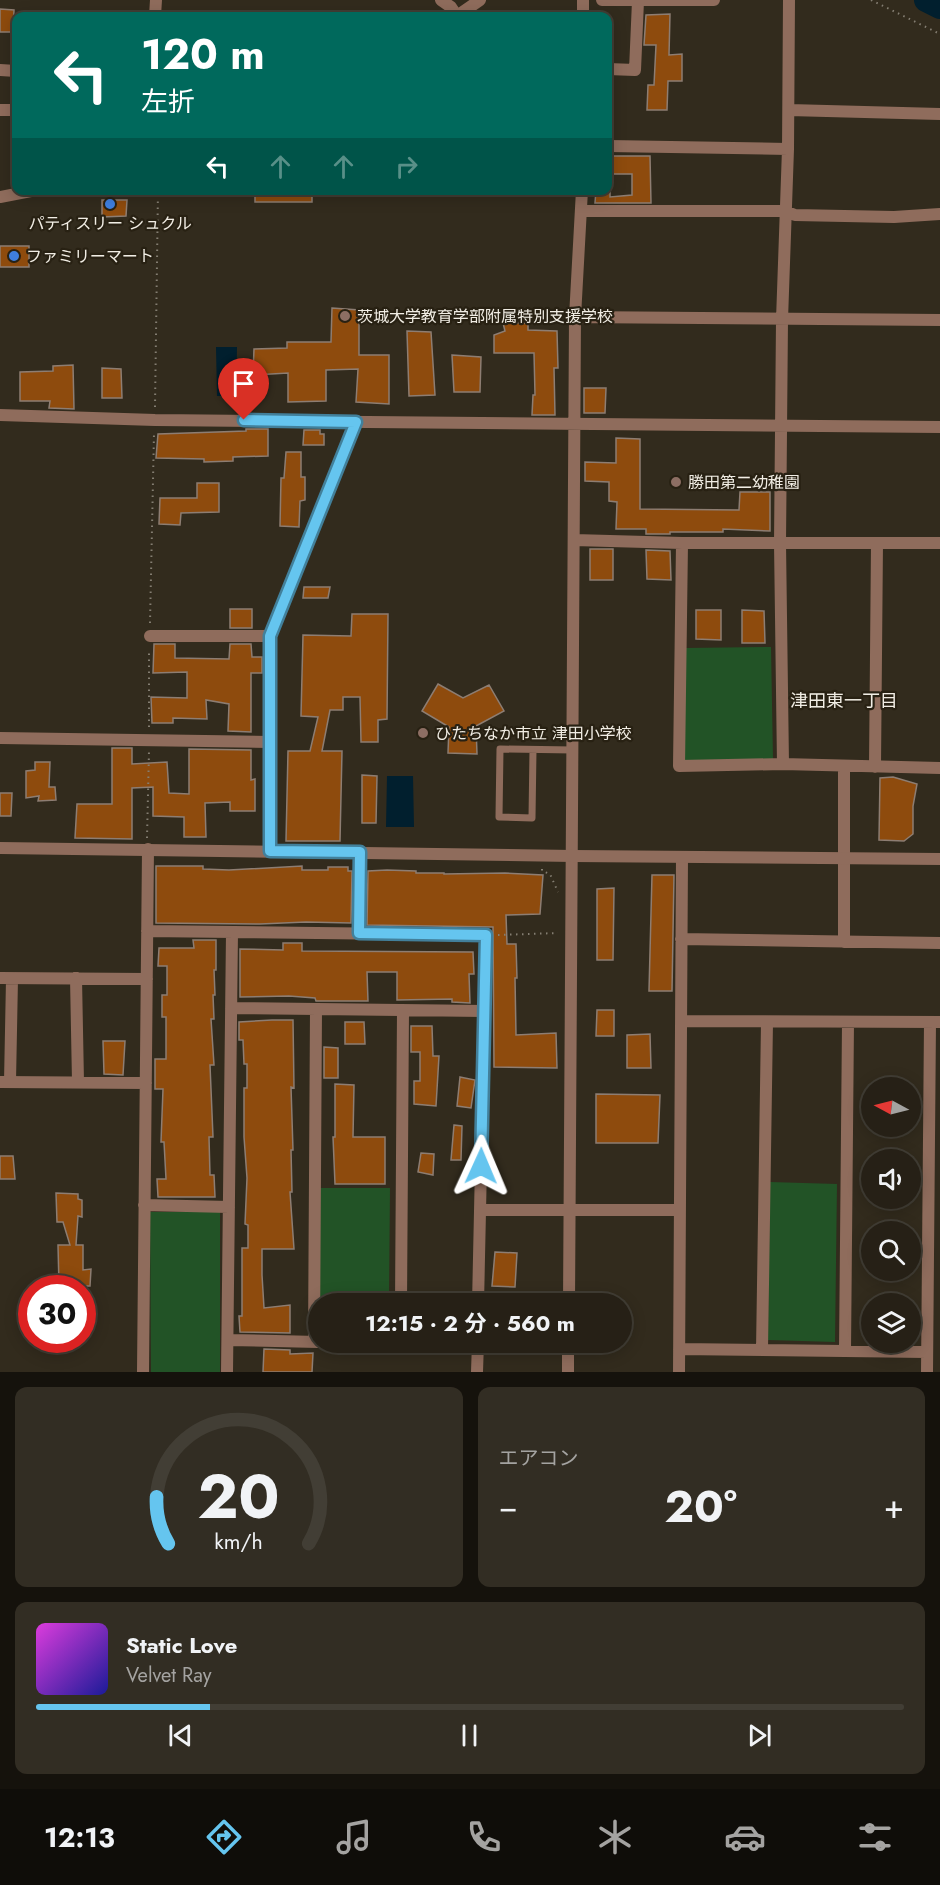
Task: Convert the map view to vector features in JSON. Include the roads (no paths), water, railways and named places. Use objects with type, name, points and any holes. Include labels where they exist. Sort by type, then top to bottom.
[{"type":"street","points":[[441,0],[454,12]]},
{"type":"street","points":[[463,12],[480,0]]},
{"type":"street","points":[[602,0],[638,2],[714,0]]},
{"type":"street","points":[[783,764],[780,543],[782,320],[789,110],[789,0]]},
{"type":"street","points":[[612,69],[635,70],[638,2]]},
{"type":"street","points":[[789,110],[940,114]]},
{"type":"street","points":[[612,146],[788,149]]},
{"type":"street","points":[[569,1293],[575,317],[582,195]]},
{"type":"street","points":[[582,211],[785,211],[795,215],[883,217],[940,214]]},
{"type":"street","points":[[575,317],[940,320]]},
{"type":"street","points":[[0,414],[155,420],[940,427]]},
{"type":"street","points":[[270,851],[270,636],[356,422]]},
{"type":"street","points":[[574,540],[681,543],[940,543]]},
{"type":"street","points":[[681,543],[679,766],[783,764],[940,768]]},
{"type":"street","points":[[875,767],[877,543]]},
{"type":"street","points":[[150,636],[270,636]]},
{"type":"street","points":[[0,738],[270,742]]},
{"type":"street","points":[[844,767],[844,942]]},
{"type":"street","points":[[0,848],[940,859]]},
{"type":"street","points":[[143,1372],[148,849]]},
{"type":"street","points":[[359,933],[360,852]]},
{"type":"street","points":[[679,1372],[682,857]]},
{"type":"street","points":[[147,931],[486,935],[478,1293]]},
{"type":"street","points":[[227,1372],[232,932]]},
{"type":"street","points":[[681,939],[940,943]]},
{"type":"street","points":[[76,978],[78,1082]]},
{"type":"street","points":[[146,1083],[5,1082],[6,979],[147,979]]},
{"type":"street","points":[[231,1008],[484,1011]]},
{"type":"street","points":[[316,1009],[316,1293]]},
{"type":"street","points":[[401,1293],[403,1010]]},
{"type":"street","points":[[681,1021],[935,1022],[934,1297],[927,1352],[927,1372]]},
{"type":"street","points":[[762,1350],[767,1022]]},
{"type":"street","points":[[845,1351],[848,1022]]},
{"type":"street","points":[[144,1206],[229,1207]]},
{"type":"street","points":[[480,1210],[680,1210]]},
{"type":"street","points":[[228,1340],[308,1342]]},
{"type":"street","points":[[679,1349],[927,1352]]},
{"type":"street","points":[[477,1372],[478,1353]]},
{"type":"street","points":[[568,1353],[568,1372]]},
{"type":"lane","points":[[533,750],[532,818],[499,817],[500,749],[573,750]]},
{"type":"water","points":[[216,347],[237,347],[236,396],[217,396]]},
{"type":"water","points":[[387,776],[413,776],[414,827],[386,827]]},
{"type":"waterway","points":[[926,0],[940,7]]},
{"type":"place","name":"パティスリー シュクル","points":[[110,204]]},
{"type":"place","name":"ファミリーマート","points":[[14,256]]},
{"type":"place","name":"茨城大学教育学部附属特別支援学校","points":[[345,316]]},
{"type":"place","name":"勝田第二幼稚園","points":[[676,482]]},
{"type":"place","name":"ひたちなか市立 津田小学校","points":[[423,733]]},
{"type":"district","name":"津田東一丁目","points":[[844,701]]}]
